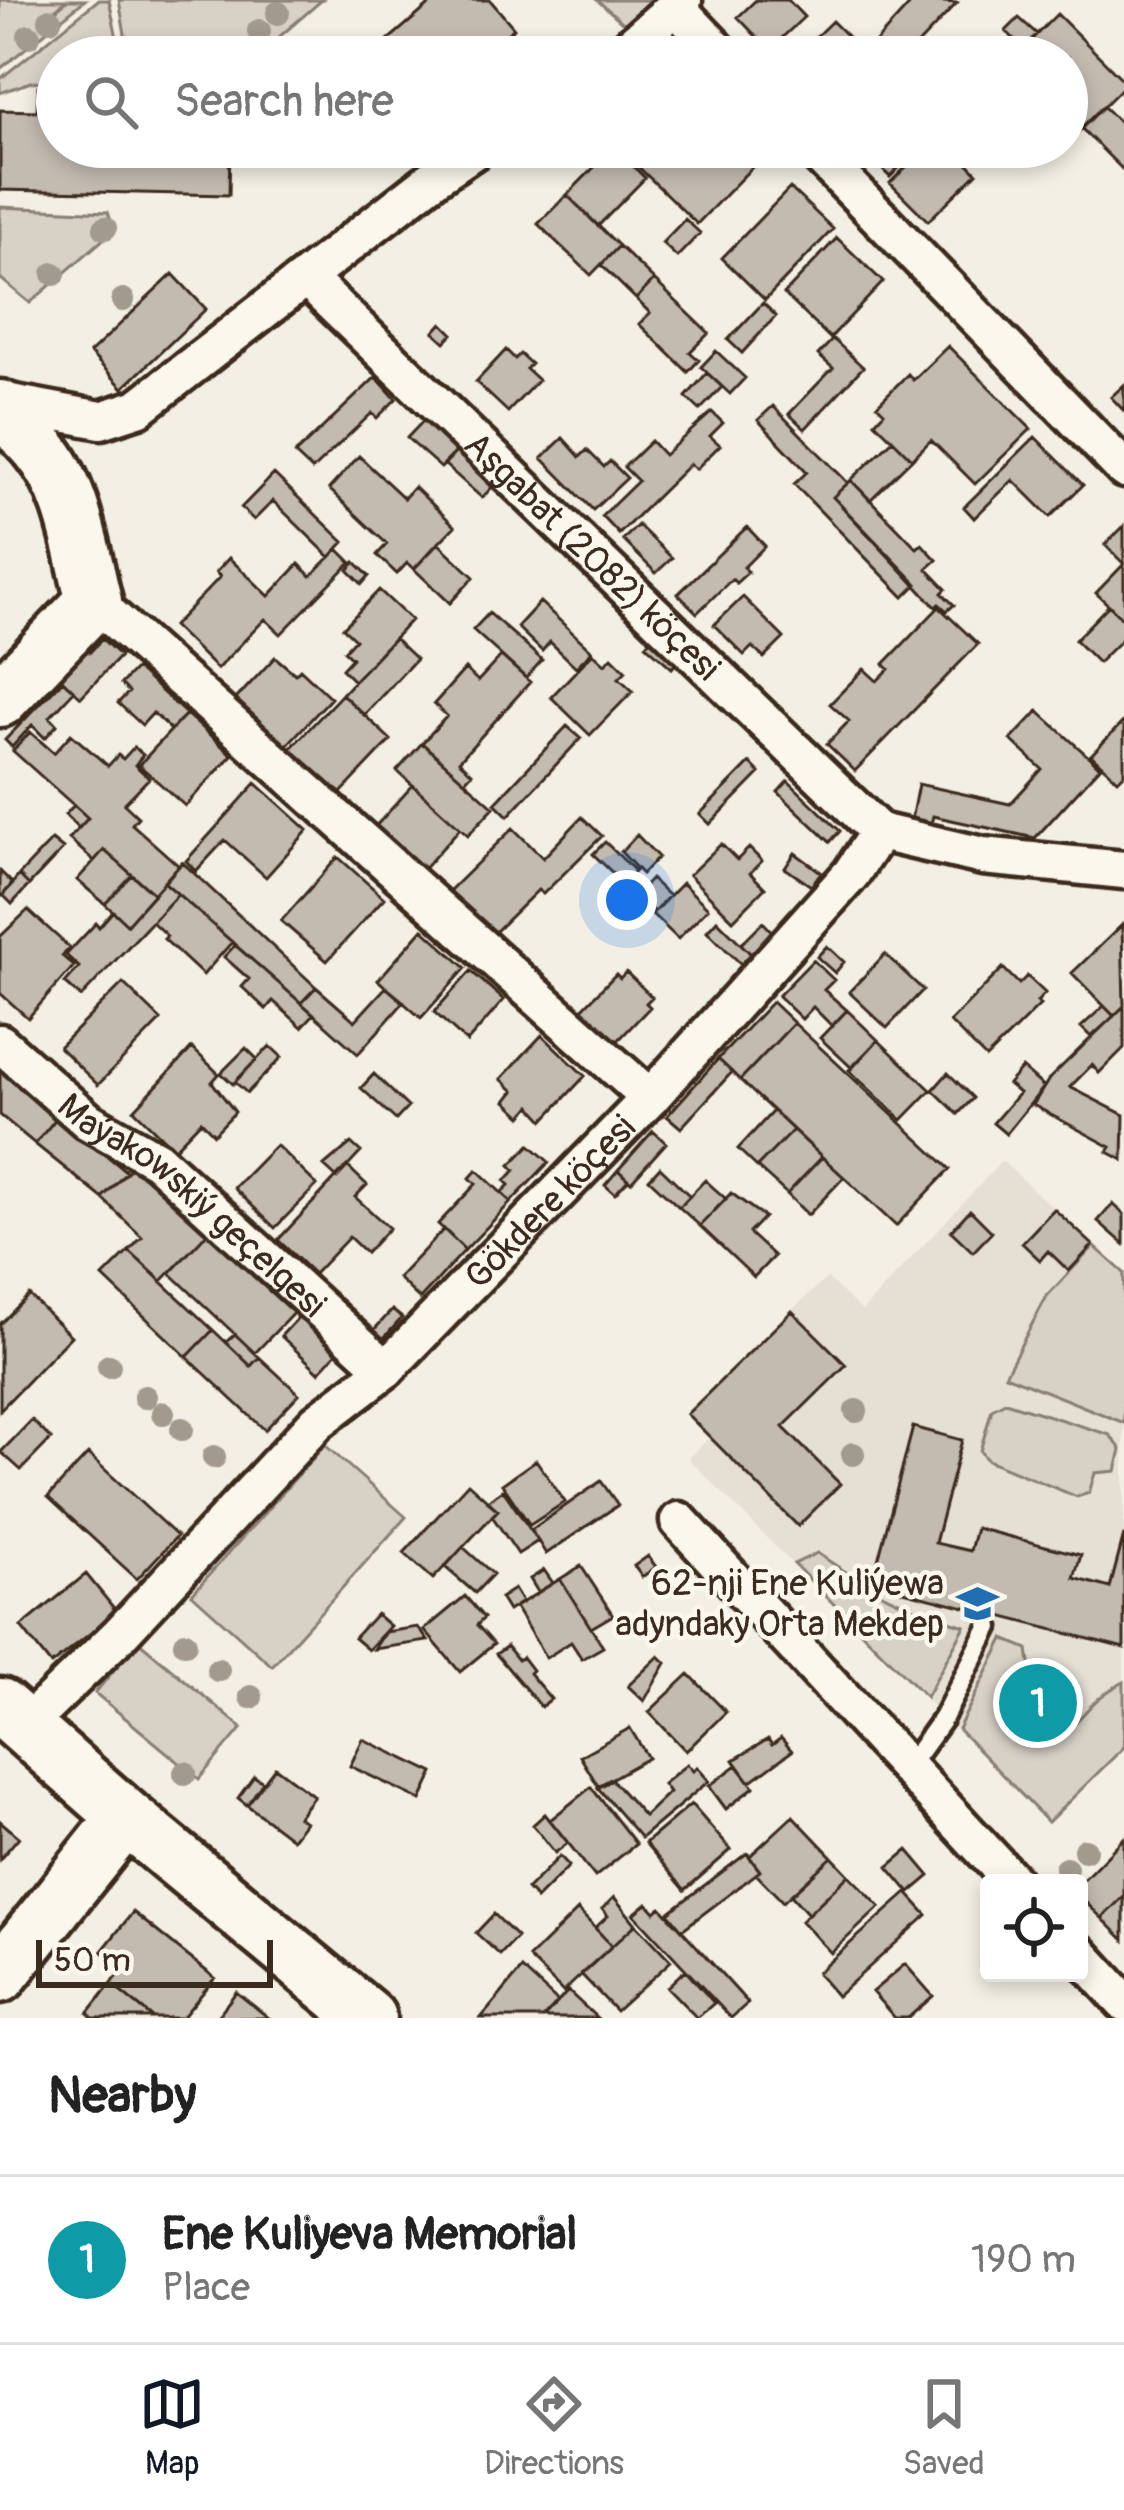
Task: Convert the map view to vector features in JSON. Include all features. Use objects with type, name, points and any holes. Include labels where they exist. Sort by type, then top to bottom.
[{"type":"street","points":[[641,36],[678,2],[706,36]]},
{"type":"street","points":[[0,404],[101,420],[138,408],[447,168]]},
{"type":"street","points":[[832,168],[1124,469]]},
{"type":"street","name":"Aşgabat (2082) köçesi","points":[[306,278],[879,832]]},
{"type":"street","points":[[0,404],[42,451],[57,476],[94,601],[650,1098]]},
{"type":"street","points":[[0,699],[94,601]]},
{"type":"street","points":[[879,832],[983,856],[1124,870]]},
{"type":"street","name":"Gökdere köçesi","points":[[11,1717],[119,1635],[317,1422],[386,1370],[650,1098],[836,892],[879,832]]},
{"type":"street","name":"Maýakowskiý geçelgesi","points":[[0,1043],[88,1120],[157,1160],[386,1370]]},
{"type":"street","points":[[679,1521],[1006,1874]]},
{"type":"street","points":[[11,1717],[368,2018]]},
{"type":"street","points":[[0,1975],[126,1817]]},
{"type":"street","points":[[1088,1963],[1124,2002]]},
{"type":"lane","points":[[908,1768],[943,1718],[989,1627]]},
{"type":"shaded area","points":[[0,0],[66,0],[47,17],[68,0],[85,0],[36,36],[0,69]]},
{"type":"shaded area","points":[[98,0],[109,0],[117,36],[53,36]]},
{"type":"shaded area","points":[[119,0],[322,0],[280,36],[125,36]]},
{"type":"shaded area","points":[[597,0],[661,0],[630,29]]},
{"type":"shaded area","points":[[36,50],[36,82],[0,93],[0,79]]},
{"type":"shaded area","points":[[0,207],[108,212],[114,230],[30,303],[0,278]]},
{"type":"shaded area","name":"62-nji Ene Kuliýewa adyndaky Orta Mekdep","points":[[1002,1161],[1124,1273],[1124,1748],[1048,1823],[688,1458],[709,1438],[685,1414],[792,1310],[827,1278],[862,1311]]},
{"type":"shaded area","points":[[1094,1246],[1124,1273],[1124,1423],[1005,1375],[1047,1296]]},
{"type":"shaded area","points":[[1005,1402],[1110,1435],[1121,1449],[1116,1471],[1095,1473],[1089,1493],[1077,1497],[987,1460],[980,1451],[992,1409]]},
{"type":"shaded area","points":[[325,1445],[406,1517],[272,1666],[192,1594]]},
{"type":"shaded area","points":[[817,1553],[888,1596],[965,1626],[926,1697],[794,1564]]},
{"type":"shaded area","points":[[1004,1639],[1028,1649],[1031,1670],[1006,1726],[1052,1732],[1065,1729],[1124,1682],[1124,1747],[1048,1822],[958,1729]]},
{"type":"shaded area","points":[[138,1641],[242,1728],[199,1779],[95,1693]]},
{"type":"building","points":[[435,0],[490,0],[514,28],[505,36],[393,36]]},
{"type":"building","points":[[756,0],[788,0],[804,17],[784,36],[756,36],[738,17]]},
{"type":"building","points":[[914,0],[957,3],[926,36],[881,36]]},
{"type":"building","points":[[1057,14],[1079,36],[1035,36]]},
{"type":"building","points":[[1019,18],[1037,34],[1011,36],[1006,31]]},
{"type":"building","points":[[832,21],[847,36],[817,36]]},
{"type":"building","points":[[1088,45],[1124,81],[1088,122]]},
{"type":"building","points":[[1103,106],[1124,127],[1124,171],[1088,135],[1088,121]]},
{"type":"building","points":[[0,110],[36,111],[36,168],[230,168],[229,195],[0,190]]},
{"type":"building","points":[[593,168],[635,168],[645,178],[598,226],[567,195]]},
{"type":"building","points":[[640,168],[751,168],[697,224]]},
{"type":"building","points":[[905,168],[972,168],[977,173],[928,221],[890,183]]},
{"type":"building","points":[[790,188],[833,229],[765,300],[722,258]]},
{"type":"building","points":[[567,195],[619,246],[591,275],[538,224]]},
{"type":"building","points":[[685,219],[700,233],[677,257],[662,243]]},
{"type":"building","points":[[837,238],[883,282],[830,338],[784,294]]},
{"type":"building","points":[[619,246],[654,280],[636,299],[601,265]]},
{"type":"building","points":[[173,274],[206,309],[123,388],[90,353]]},
{"type":"building","points":[[654,280],[709,333],[690,352],[699,360],[688,372],[639,324],[650,313],[636,299]]},
{"type":"building","points":[[763,303],[776,316],[742,353],[728,340]]},
{"type":"building","points":[[442,323],[453,334],[445,342],[434,332]]},
{"type":"building","points":[[833,339],[863,367],[805,429],[789,414],[833,368],[818,355]]},
{"type":"building","points":[[948,346],[1031,429],[975,484],[931,440],[912,459],[875,422],[884,412],[877,405],[908,374],[913,380]]},
{"type":"building","points":[[506,350],[531,364],[526,369],[538,380],[508,412],[476,382]]},
{"type":"building","points":[[716,351],[745,378],[730,394],[701,367]]},
{"type":"building","points":[[707,373],[722,387],[700,410],[686,397]]},
{"type":"building","points":[[376,377],[396,399],[377,418],[372,413],[312,470],[295,454]]},
{"type":"building","points":[[1124,385],[1124,411],[1111,397]]},
{"type":"building","points":[[773,406],[848,483],[833,497],[917,584],[904,597],[794,484],[807,472],[758,420]]},
{"type":"building","points":[[712,412],[723,423],[710,436],[720,445],[696,469],[690,464],[619,534],[602,516],[638,481],[624,467],[651,441],[664,455]]},
{"type":"building","points":[[424,420],[457,451],[441,468],[407,438]]},
{"type":"building","points":[[1035,437],[1083,485],[1050,517],[1013,480],[974,518],[964,507]]},
{"type":"building","points":[[563,438],[580,457],[587,450],[604,467],[610,461],[627,478],[593,510],[542,458]]},
{"type":"building","points":[[893,440],[912,459],[870,500],[851,480]]},
{"type":"building","points":[[457,451],[494,485],[482,498],[444,464]]},
{"type":"building","points":[[359,456],[404,498],[414,487],[455,526],[414,569],[407,563],[397,574],[377,555],[387,544],[329,489]]},
{"type":"building","points":[[274,474],[344,542],[330,557],[273,501],[254,520],[241,508]]},
{"type":"building","points":[[851,480],[917,548],[922,544],[937,560],[927,569],[954,605],[947,611],[939,604],[936,607],[833,497]]},
{"type":"building","points":[[638,525],[672,558],[656,573],[623,540]]},
{"type":"building","points":[[1124,526],[1124,564],[1105,545]]},
{"type":"building","points":[[747,527],[765,546],[744,567],[748,572],[736,583],[732,579],[697,613],[678,594]]},
{"type":"building","points":[[438,543],[474,577],[450,603],[414,569]]},
{"type":"building","points":[[338,549],[351,562],[281,634],[265,619],[217,669],[173,626],[220,577],[216,572],[229,558],[269,596],[299,564],[311,576]]},
{"type":"building","points":[[355,562],[369,576],[362,584],[348,570]]},
{"type":"building","points":[[1124,564],[1124,617],[1122,618],[1096,593]]},
{"type":"building","points":[[379,590],[411,620],[354,681],[342,669],[352,658],[344,651],[355,639],[343,628]]},
{"type":"building","points":[[743,597],[784,638],[764,658],[752,647],[744,655],[714,625]]},
{"type":"building","points":[[540,602],[592,651],[576,667],[550,642],[542,651],[517,627]]},
{"type":"building","points":[[1109,605],[1124,620],[1124,637],[1098,663],[1075,640]]},
{"type":"building","points":[[939,607],[978,644],[855,771],[827,744],[849,721],[830,704],[864,669],[877,681],[889,669],[884,664]]},
{"type":"building","points":[[489,613],[542,660],[526,678],[473,630]]},
{"type":"building","points":[[655,635],[681,657],[672,668],[646,645]]},
{"type":"building","points":[[394,638],[416,659],[364,715],[342,694]]},
{"type":"building","points":[[102,639],[120,656],[81,697],[59,677],[86,648],[90,652]]},
{"type":"building","points":[[593,653],[605,664],[612,657],[626,671],[619,678],[633,691],[590,735],[551,697]]},
{"type":"building","points":[[501,656],[530,682],[459,761],[472,773],[465,781],[422,743],[447,716],[434,704],[465,669],[478,681]]},
{"type":"building","points":[[275,657],[295,674],[300,669],[331,698],[286,746],[236,699]]},
{"type":"building","points":[[136,668],[186,714],[171,730],[153,713],[142,725],[118,703],[129,692],[121,684]]},
{"type":"building","points":[[63,680],[74,691],[50,717],[57,725],[45,738],[32,725],[12,747],[5,740]]},
{"type":"building","points":[[342,694],[391,740],[339,795],[290,749]]},
{"type":"building","points":[[1038,711],[1100,767],[1035,838],[933,816],[931,824],[911,820],[918,784],[1010,804],[1042,769],[1011,740]]},
{"type":"building","points":[[186,714],[232,755],[185,806],[139,765]]},
{"type":"building","points":[[1124,721],[1124,774],[1118,780],[1091,755]]},
{"type":"building","points":[[567,726],[581,738],[508,816],[495,803]]},
{"type":"building","points":[[30,732],[54,753],[71,734],[108,766],[134,747],[143,755],[135,765],[149,778],[124,804],[138,817],[132,824],[179,866],[154,894],[104,850],[94,861],[69,839],[88,818],[13,751]]},
{"type":"building","points":[[422,743],[494,807],[468,835],[397,771]]},
{"type":"building","points":[[750,763],[760,773],[710,824],[700,814]]},
{"type":"building","points":[[788,781],[840,831],[830,842],[778,792]]},
{"type":"building","points":[[256,783],[308,830],[266,877],[225,840],[196,871],[186,861]]},
{"type":"building","points":[[413,785],[460,828],[422,871],[374,828]]},
{"type":"building","points":[[74,805],[88,818],[79,828],[65,815]]},
{"type":"building","points":[[582,817],[602,836],[490,937],[447,893],[513,828],[543,858]]},
{"type":"building","points":[[637,835],[658,857],[642,874],[621,852]]},
{"type":"building","points":[[52,840],[63,849],[29,885],[19,875]]},
{"type":"building","points":[[605,842],[635,871],[623,883],[593,854]]},
{"type":"building","points":[[721,844],[737,860],[749,848],[762,861],[750,873],[765,888],[733,920],[689,875]]},
{"type":"building","points":[[104,850],[132,875],[105,904],[77,880]]},
{"type":"building","points":[[795,853],[821,872],[811,886],[785,868]]},
{"type":"building","points":[[338,857],[384,898],[327,961],[281,921]]},
{"type":"building","points":[[182,862],[316,987],[301,1003],[164,882]]},
{"type":"building","points":[[0,871],[13,884],[0,898]]},
{"type":"building","points":[[19,875],[29,885],[12,904],[3,895]]},
{"type":"building","points":[[132,875],[154,894],[127,924],[105,904]]},
{"type":"building","points":[[651,879],[669,896],[654,912],[636,895]]},
{"type":"building","points":[[164,882],[178,894],[81,997],[65,983],[79,967],[66,955],[113,911],[127,924]]},
{"type":"building","points":[[682,883],[708,908],[678,939],[652,914]]},
{"type":"building","points":[[178,894],[232,942],[203,975],[152,922]]},
{"type":"building","points":[[28,910],[70,948],[62,956],[74,966],[28,1018],[0,993],[0,937]]},
{"type":"building","points":[[717,920],[751,954],[741,964],[707,931]]},
{"type":"building","points":[[763,922],[776,936],[756,959],[741,944]]},
{"type":"building","points":[[1122,925],[1124,1006],[1114,1016],[1072,973]]},
{"type":"building","points":[[423,929],[466,968],[421,1018],[378,980]]},
{"type":"building","points":[[235,945],[314,1014],[302,1027],[273,1001],[266,1009],[242,987],[249,979],[224,957]]},
{"type":"building","points":[[827,946],[844,962],[835,973],[817,957]]},
{"type":"building","points":[[885,954],[923,990],[887,1028],[849,992]]},
{"type":"building","points":[[813,960],[834,980],[824,990],[847,1010],[832,1026],[813,1007],[802,1019],[778,996]]},
{"type":"building","points":[[1003,968],[1019,984],[1027,976],[1045,993],[1037,1002],[1040,1005],[986,1058],[950,1022]]},
{"type":"building","points":[[471,971],[504,1000],[467,1042],[434,1012]]},
{"type":"building","points":[[626,972],[652,997],[646,1003],[650,1007],[612,1047],[577,1014],[616,974],[620,978]]},
{"type":"building","points":[[123,983],[161,1020],[98,1085],[59,1047]]},
{"type":"building","points":[[316,987],[355,1021],[386,987],[404,1002],[358,1054],[301,1003]]},
{"type":"building","points":[[772,1002],[794,1023],[740,1080],[718,1059]]},
{"type":"building","points":[[1104,1006],[1114,1016],[1091,1037],[1081,1027]]},
{"type":"building","points":[[1124,1006],[1124,1048],[1099,1073],[1092,1065],[1070,1087],[1124,1115],[1123,1160],[1108,1152],[1111,1147],[1033,1105],[1049,1079]]},
{"type":"building","points":[[847,1010],[878,1040],[852,1068],[820,1038]]},
{"type":"building","points":[[794,1023],[950,1169],[896,1226],[740,1080]]},
{"type":"building","points":[[542,1035],[585,1076],[544,1120],[531,1106],[522,1116],[506,1101],[514,1091],[501,1079]]},
{"type":"building","points":[[878,1040],[931,1090],[902,1120],[849,1070]]},
{"type":"building","points":[[270,1046],[282,1057],[247,1093],[235,1082]]},
{"type":"building","points":[[192,1048],[219,1074],[212,1082],[235,1112],[214,1134],[201,1121],[174,1149],[134,1110]]},
{"type":"building","points":[[246,1048],[257,1059],[233,1084],[221,1073]]},
{"type":"building","points":[[718,1059],[732,1072],[681,1128],[667,1116]]},
{"type":"building","points":[[0,1068],[58,1116],[35,1144],[0,1115]]},
{"type":"building","points":[[1022,1068],[1044,1087],[1006,1134],[993,1123],[1019,1093],[1008,1084]]},
{"type":"building","points":[[948,1073],[973,1098],[958,1114],[933,1090]]},
{"type":"building","points":[[374,1074],[408,1107],[396,1120],[361,1088]]},
{"type":"building","points":[[773,1111],[793,1130],[757,1167],[738,1149]]},
{"type":"building","points":[[58,1116],[127,1172],[102,1198],[35,1144]]},
{"type":"building","points":[[793,1130],[822,1157],[787,1194],[757,1167]]},
{"type":"building","points":[[653,1131],[666,1143],[631,1182],[618,1170]]},
{"type":"building","points":[[351,1143],[361,1152],[337,1178],[324,1166]]},
{"type":"building","points":[[276,1145],[317,1185],[275,1228],[234,1188]]},
{"type":"building","points":[[530,1145],[549,1162],[511,1202],[501,1193],[515,1170],[510,1165]]},
{"type":"building","points":[[141,1157],[214,1226],[162,1281],[129,1251],[142,1237],[102,1198]]},
{"type":"building","points":[[822,1157],[844,1177],[808,1215],[787,1194]]},
{"type":"building","points":[[347,1166],[367,1185],[355,1197],[389,1228],[366,1253],[349,1237],[314,1274],[278,1240]]},
{"type":"building","points":[[660,1167],[690,1196],[679,1207],[649,1179]]},
{"type":"building","points":[[477,1170],[511,1202],[465,1250],[438,1224],[476,1184],[470,1178]]},
{"type":"building","points":[[618,1170],[628,1180],[615,1194],[605,1185]]},
{"type":"building","points":[[705,1180],[726,1199],[700,1226],[679,1207]]},
{"type":"building","points":[[731,1193],[764,1217],[749,1233],[774,1256],[754,1277],[700,1226]]},
{"type":"building","points":[[1113,1204],[1124,1214],[1124,1244],[1098,1221]]},
{"type":"building","points":[[1054,1209],[1093,1245],[1069,1271],[1048,1251],[1040,1260],[1022,1243]]},
{"type":"building","points":[[970,1210],[992,1232],[973,1252],[951,1231]]},
{"type":"building","points":[[214,1226],[299,1307],[255,1353],[170,1273]]},
{"type":"building","points":[[444,1229],[465,1250],[420,1299],[398,1278]]},
{"type":"building","points":[[129,1251],[213,1330],[187,1357],[103,1277]]},
{"type":"building","points":[[29,1295],[71,1336],[0,1410],[0,1324]]},
{"type":"building","points":[[307,1308],[345,1344],[319,1372],[281,1336]]},
{"type":"building","points":[[392,1310],[402,1318],[382,1340],[373,1331]]},
{"type":"building","points":[[792,1311],[846,1365],[783,1427],[840,1484],[798,1526],[687,1414]]},
{"type":"building","points":[[213,1330],[251,1366],[259,1357],[299,1394],[265,1430],[187,1357]]},
{"type":"building","points":[[235,1334],[259,1357],[251,1366],[226,1342]]},
{"type":"building","points":[[32,1420],[51,1439],[21,1470],[1,1452]]},
{"type":"building","points":[[913,1427],[962,1440],[935,1543],[970,1551],[976,1528],[1081,1555],[1074,1578],[1110,1588],[1124,1535],[1124,1648],[872,1583]]},
{"type":"building","points":[[88,1454],[177,1536],[137,1579],[48,1497]]},
{"type":"building","points":[[536,1460],[565,1502],[530,1525],[502,1484]]},
{"type":"building","points":[[601,1481],[618,1505],[546,1554],[531,1530]]},
{"type":"building","points":[[468,1483],[498,1510],[433,1579],[404,1553]]},
{"type":"building","points":[[503,1490],[538,1541],[518,1554],[492,1516],[498,1510],[487,1501]]},
{"type":"building","points":[[463,1547],[493,1574],[475,1593],[445,1567]]},
{"type":"building","points":[[648,1556],[656,1567],[642,1577],[634,1566]]},
{"type":"building","points":[[581,1566],[613,1615],[591,1628],[560,1579]]},
{"type":"building","points":[[544,1570],[553,1583],[538,1592],[530,1579]]},
{"type":"building","points":[[86,1574],[117,1612],[51,1665],[21,1627]]},
{"type":"building","points":[[560,1579],[603,1647],[582,1659],[571,1642],[546,1658],[515,1607]]},
{"type":"building","points":[[514,1589],[522,1602],[508,1611],[500,1598]]},
{"type":"building","points":[[465,1596],[484,1618],[477,1625],[494,1644],[460,1672],[424,1630]]},
{"type":"building","points":[[376,1614],[390,1626],[368,1650],[354,1638]]},
{"type":"building","points":[[418,1627],[428,1641],[374,1649],[385,1632]]},
{"type":"building","points":[[507,1646],[518,1660],[522,1657],[551,1699],[541,1707],[496,1654]]},
{"type":"building","points":[[659,1656],[666,1663],[644,1701],[628,1686]]},
{"type":"building","points":[[689,1674],[726,1712],[686,1751],[649,1712]]},
{"type":"building","points":[[630,1728],[648,1758],[598,1786],[580,1756]]},
{"type":"building","points":[[781,1738],[792,1751],[750,1782],[734,1760],[768,1739],[772,1745]]},
{"type":"building","points":[[363,1739],[434,1773],[421,1800],[350,1766]]},
{"type":"building","points":[[687,1764],[693,1771],[697,1767],[709,1781],[641,1838],[598,1788],[612,1780],[644,1816],[669,1792],[663,1784]]},
{"type":"building","points":[[737,1765],[754,1787],[726,1809],[709,1786]]},
{"type":"building","points":[[275,1767],[314,1796],[298,1817],[305,1822],[292,1839],[247,1805]]},
{"type":"building","points":[[254,1776],[263,1782],[247,1805],[238,1798]]},
{"type":"building","points":[[591,1787],[636,1844],[595,1877],[550,1820]]},
{"type":"building","points":[[691,1804],[731,1850],[685,1890],[645,1843]]},
{"type":"building","points":[[545,1814],[568,1843],[555,1853],[533,1825]]},
{"type":"building","points":[[793,1816],[832,1857],[783,1902],[756,1874],[760,1871],[749,1857]]},
{"type":"building","points":[[0,1821],[19,1837],[0,1859]]},
{"type":"building","points":[[1124,1838],[1124,1896],[1102,1918],[1088,1905],[1088,1875]]},
{"type":"building","points":[[908,1850],[930,1876],[910,1893],[888,1867]]},
{"type":"building","points":[[747,1853],[760,1871],[682,1930],[668,1913]]},
{"type":"building","points":[[560,1856],[569,1866],[536,1899],[527,1889]]},
{"type":"building","points":[[832,1857],[849,1875],[808,1914],[791,1895]]},
{"type":"building","points":[[849,1875],[880,1907],[831,1953],[801,1921]]},
{"type":"building","points":[[907,1893],[927,1915],[837,1996],[817,1973]]},
{"type":"building","points":[[1124,1896],[1124,1940],[1102,1918]]},
{"type":"building","points":[[614,1897],[636,1924],[612,1946],[595,1928],[608,1916],[602,1909]]},
{"type":"building","points":[[647,1903],[655,1912],[661,1907],[748,2003],[731,2018],[634,1914]]},
{"type":"building","points":[[578,1910],[612,1946],[563,1992],[529,1958]]},
{"type":"building","points":[[133,1912],[215,1978],[182,2018],[153,2018],[111,1984],[124,1969],[102,1951]]},
{"type":"building","points":[[494,1914],[517,1937],[500,1955],[476,1933]]},
{"type":"building","points":[[636,1924],[671,1961],[616,2011],[581,1974]]},
{"type":"building","points":[[905,1964],[933,1996],[908,2018],[895,2018],[872,1992]]},
{"type":"building","points":[[522,1969],[558,2002],[543,2018],[481,2018]]},
{"type":"building","points":[[685,1970],[714,2003],[697,2018],[667,1987]]},
{"type":"building","points":[[111,1984],[153,2018],[93,2018],[88,2013]]},
{"type":"building","points":[[568,1991],[597,2018],[543,2018]]},
{"type":"building","points":[[236,1992],[269,2018],[216,2018]]},
{"type":"place","name":"62-nji Ene Kuliýewa adyndaky Orta Mekdep","points":[[978,1603]]},
{"type":"place","name":"Ene Kuliyeva Memorial","points":[[1038,1703]]}]
